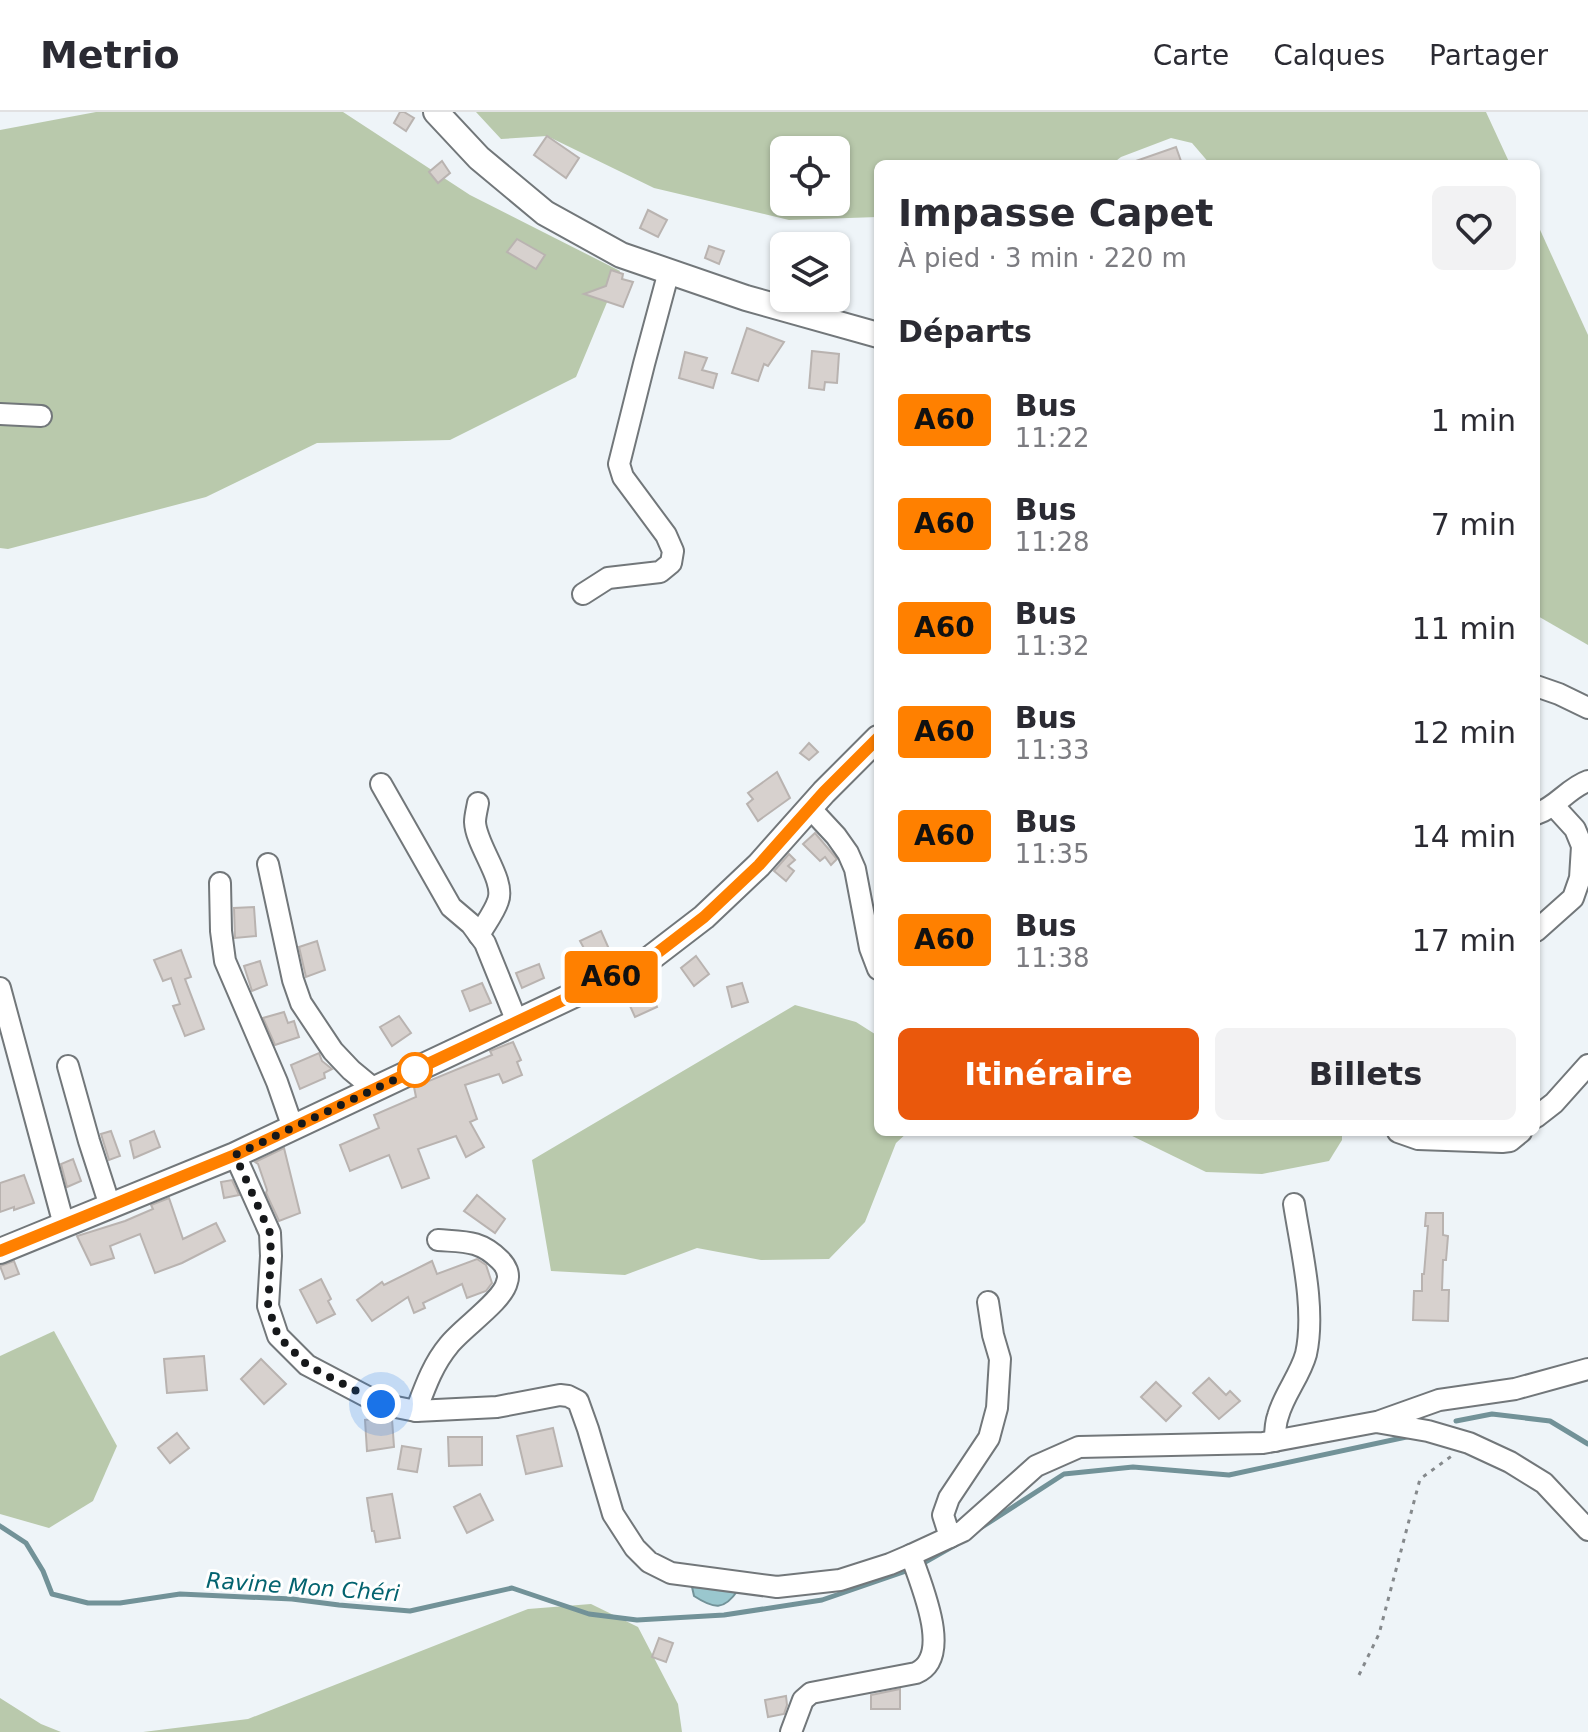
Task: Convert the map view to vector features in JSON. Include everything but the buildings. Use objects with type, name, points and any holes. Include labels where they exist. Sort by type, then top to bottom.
[{"type":"main road","points":[[436,112],[479,158],[545,213],[621,255],[746,298],[874,334]]},
{"type":"main road","points":[[0,1251],[235,1155],[648,960],[704,917],[759,865],[874,742]]},
{"type":"street","points":[[583,594],[608,578],[660,572],[671,563],[673,551],[666,535],[623,477],[619,464],[669,271]]},
{"type":"street","points":[[0,414],[41,416]]},
{"type":"street","points":[[1540,687],[1588,708]]},
{"type":"street","points":[[1540,927],[1573,898],[1580,878],[1582,846],[1575,829],[1545,810],[1579,784],[1588,781]]},
{"type":"street","points":[[381,784],[451,907],[471,924],[485,943],[517,1022]]},
{"type":"street","points":[[478,803],[477,833],[499,889],[499,899],[479,935]]},
{"type":"street","points":[[810,808],[836,836],[855,869],[874,958]]},
{"type":"street","points":[[268,864],[293,980],[301,1003],[333,1051],[374,1089]]},
{"type":"street","points":[[220,883],[225,961],[277,1082],[293,1128]]},
{"type":"street","points":[[0,988],[64,1225]]},
{"type":"street","points":[[1540,1114],[1570,1087],[1588,1065]]},
{"type":"street","points":[[68,1066],[110,1206]]},
{"type":"street","points":[[1409,1136],[1418,1139],[1502,1142],[1516,1136]]},
{"type":"street","points":[[235,1155],[270,1233],[268,1306],[278,1336],[307,1365],[381,1404],[416,1411],[497,1407],[560,1395],[578,1401],[613,1514],[635,1548],[649,1562],[671,1573],[777,1587],[840,1580],[890,1564],[963,1531],[1036,1466],[1079,1447],[1263,1443],[1376,1422],[1439,1400],[1515,1389],[1588,1369]]},
{"type":"street","points":[[1275,1441],[1277,1419],[1306,1352],[1310,1318],[1294,1204]]},
{"type":"street","points":[[416,1411],[434,1365],[448,1345],[502,1293],[508,1280],[505,1266],[494,1254],[476,1243],[438,1240]]},
{"type":"street","points":[[950,1537],[943,1515],[949,1498],[989,1438],[997,1408],[1000,1359],[988,1302]]},
{"type":"street","points":[[1376,1422],[1428,1431],[1469,1443],[1510,1462],[1544,1483],[1588,1530]]},
{"type":"street","points":[[791,1732],[803,1700],[811,1693],[916,1673],[923,1671],[930,1663],[934,1651],[933,1628],[911,1555]]},
{"type":"path","points":[[1359,1675],[1379,1634],[1420,1479],[1469,1443]]},
{"type":"green space","points":[[96,112],[343,112],[470,195],[620,271],[576,377],[450,440],[317,443],[206,497],[8,549],[0,548],[0,130]]},
{"type":"green space","points":[[476,112],[1486,112],[1508,160],[1207,160],[1192,143],[1171,138],[1117,160],[874,160],[874,217],[789,220],[772,216],[850,216],[850,136],[770,136],[770,215],[654,188],[547,136],[501,139]]},
{"type":"green space","points":[[1540,230],[1588,335],[1588,645],[1540,617]]},
{"type":"green space","points":[[795,1005],[856,1022],[874,1033],[874,1136],[904,1136],[896,1143],[865,1222],[829,1259],[761,1260],[697,1248],[625,1275],[551,1271],[532,1160]]},
{"type":"green space","points":[[1132,1136],[1342,1136],[1329,1161],[1262,1174],[1206,1172]]},
{"type":"green space","points":[[54,1331],[117,1446],[93,1501],[49,1528],[0,1514],[0,1356]]},
{"type":"green space","points":[[591,1604],[638,1627],[678,1704],[682,1732],[143,1732],[248,1719],[528,1609]]},
{"type":"green space","points":[[0,1698],[41,1724],[61,1732],[0,1732]]},
{"type":"water","points":[[692,1587],[738,1590],[728,1602],[718,1606],[694,1596]]},
{"type":"waterway","points":[[1456,1421],[1492,1414],[1550,1421],[1588,1444]]},
{"type":"waterway","name":"Ravine Mon Chéri","points":[[982,1527],[1064,1474],[1133,1467],[1229,1475],[1411,1436]]},
{"type":"waterway","name":"Ravine Mon Chéri","points":[[0,1526],[26,1543],[43,1571],[52,1594],[88,1603],[120,1603],[180,1594],[292,1599],[410,1611],[512,1588],[589,1614],[637,1620],[724,1615],[822,1600],[912,1569]]},
{"type":"waterway","name":"Ravine Mon Chéri","points":[[920,1565],[957,1544]]},
{"type":"bus line","name":"A60","points":[[0,1251],[235,1155],[648,960],[704,917],[759,865],[874,742]]},
{"type":"route","points":[[381,1404],[307,1365],[278,1336],[268,1306],[270,1233],[235,1155],[415,1070]]}]
